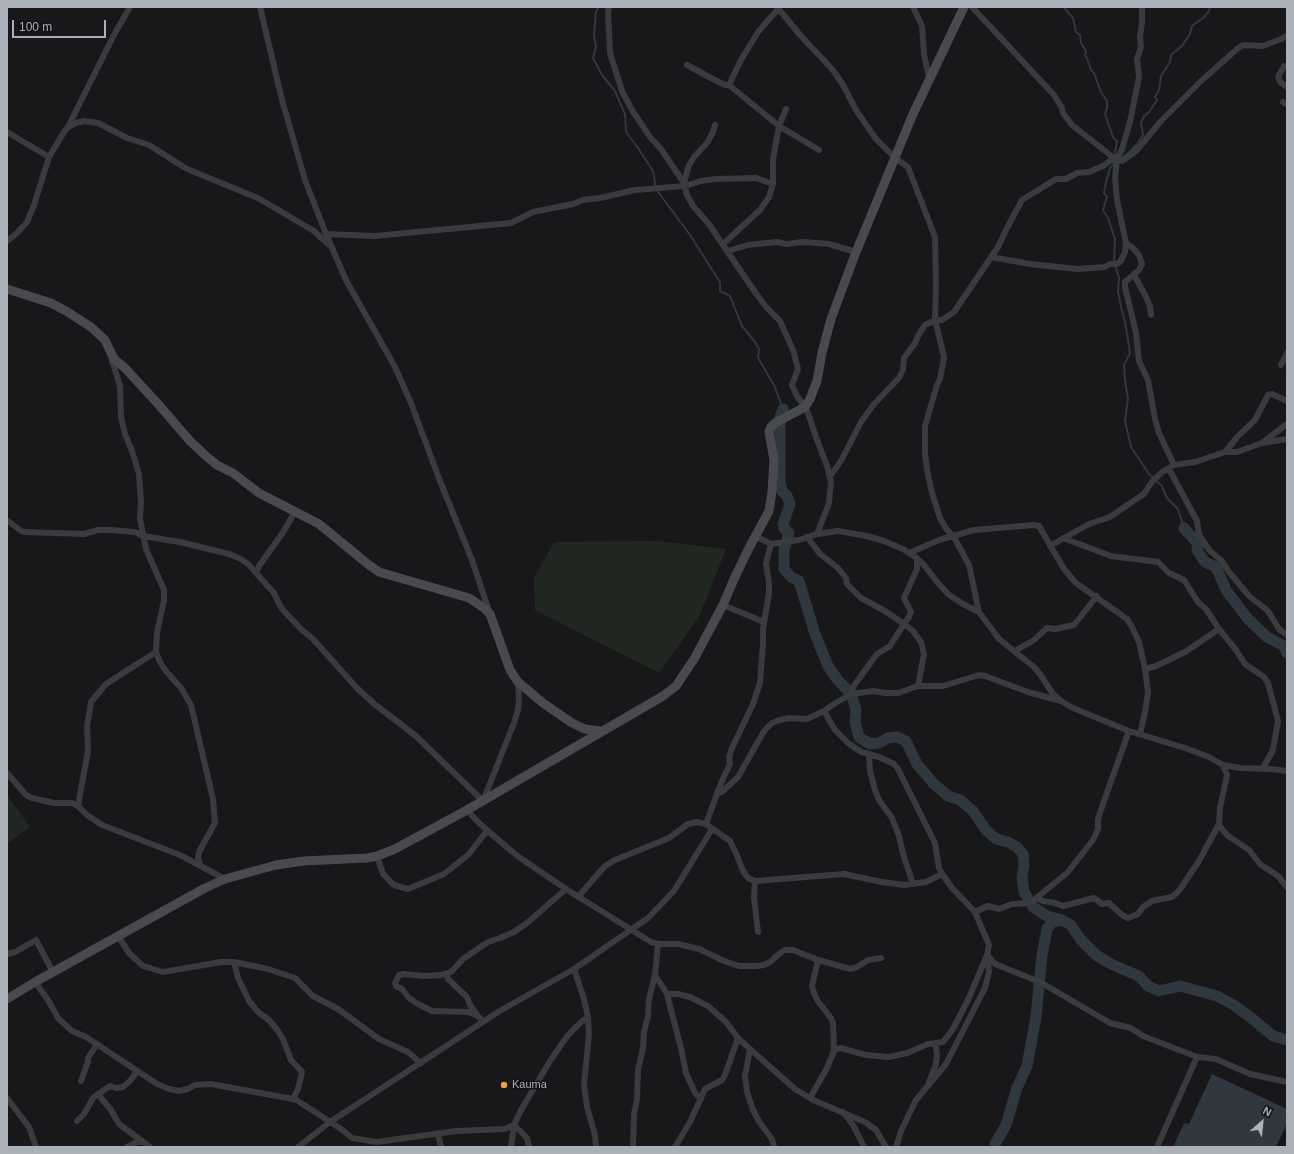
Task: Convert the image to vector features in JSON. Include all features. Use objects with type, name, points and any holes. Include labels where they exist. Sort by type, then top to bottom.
[{"type":"street","points":[[7,241],[18,234],[27,222],[49,157],[68,127],[111,40],[130,7]]},
{"type":"street","points":[[260,7],[282,100],[305,180],[326,234],[349,286],[395,367],[411,403],[440,481],[472,560],[510,670],[518,682],[543,703],[572,723],[585,729],[600,732]]},
{"type":"street","points":[[913,7],[922,26],[924,54],[930,78]]},
{"type":"street","points":[[7,999],[34,982],[205,888],[225,879],[276,865],[304,861],[351,859],[377,856],[396,849],[483,801],[663,696],[676,686],[694,659],[723,605],[734,579],[769,510],[774,460],[769,432],[771,427],[805,407],[814,391],[831,319],[856,252],[930,78],[964,7]]},
{"type":"street","points":[[972,7],[1054,95],[1072,125],[1122,161],[1136,151],[1161,121],[1201,81],[1237,49],[1243,45],[1263,46],[1287,36]]},
{"type":"street","points":[[830,476],[841,461],[861,422],[874,404],[899,378],[903,370],[904,358],[915,343],[919,334],[926,325],[935,320],[942,320],[954,312],[998,247],[1024,198],[1056,179],[1066,179],[1077,174],[1089,172],[1116,158],[1122,148],[1130,122],[1139,77],[1137,59],[1141,47],[1140,37],[1142,7]]},
{"type":"street","points":[[729,85],[733,73],[754,37],[777,8],[833,70],[870,132],[895,158],[908,166],[936,241],[935,320],[944,357],[940,379],[925,426],[925,453],[928,481],[944,527],[955,539],[969,565],[979,612],[999,638],[1040,674],[1048,688],[1061,701]]},
{"type":"street","points":[[608,9],[610,53],[622,91],[632,110],[650,137],[661,148],[684,185],[693,206],[708,223],[766,307],[780,321],[797,362],[797,373],[792,385],[797,396],[805,407],[830,476],[831,490],[829,502],[816,534]]},
{"type":"street","points":[[687,65],[725,85],[729,85],[779,126],[819,150]]},
{"type":"street","points":[[1284,66],[1278,78],[1280,82],[1287,87]]},
{"type":"street","points":[[723,244],[760,210],[770,197],[773,184],[773,159],[779,126],[786,109]]},
{"type":"street","points":[[68,127],[76,123],[91,121],[127,138],[149,145],[187,169],[264,201],[319,235],[334,251]]},
{"type":"street","points":[[684,185],[689,165],[694,157],[708,143],[713,132],[714,125]]},
{"type":"street","points":[[7,132],[49,157]]},
{"type":"street","points":[[991,257],[1030,264],[1078,269],[1105,267],[1110,264],[1117,264],[1121,261],[1126,243],[1117,200],[1115,178],[1118,163],[1116,158]]},
{"type":"street","points":[[326,234],[371,236],[511,223],[533,212],[573,204],[583,200],[600,198],[635,190],[684,185],[701,181],[731,178],[756,178],[773,184]]},
{"type":"street","points":[[728,251],[748,245],[777,242],[786,244],[803,242],[829,244],[856,252]]},
{"type":"street","points":[[1126,243],[1134,249],[1142,264],[1139,270],[1125,282],[1125,286],[1136,333],[1139,361],[1148,380],[1157,428],[1172,467],[1197,521],[1200,535],[1210,551],[1221,560],[1249,596],[1268,610],[1279,629],[1287,635]]},
{"type":"street","points":[[1134,275],[1150,306],[1151,315]]},
{"type":"street","points":[[7,289],[51,303],[75,316],[102,336],[107,344],[120,386],[121,417],[125,434],[139,474],[141,502],[140,519],[146,549],[164,590],[157,633],[156,652],[165,670],[181,688],[191,705],[213,799],[215,824],[200,850],[198,857],[200,865]]},
{"type":"street","points":[[1281,365],[1287,353]]},
{"type":"street","points":[[110,354],[190,441],[217,465],[233,473],[259,493],[319,524],[379,572],[469,598],[490,614]]},
{"type":"street","points":[[1225,452],[1238,436],[1255,420],[1268,395],[1276,395],[1287,401]]},
{"type":"street","points":[[1262,443],[1287,424]]},
{"type":"street","points":[[1050,546],[1089,524],[1110,517],[1144,494],[1157,477],[1172,467],[1195,462],[1225,452],[1237,452],[1262,443],[1287,439]]},
{"type":"street","points":[[256,573],[259,566],[296,512]]},
{"type":"street","points":[[7,520],[21,531],[25,532],[84,534],[98,530],[135,532],[143,536],[180,542],[236,556],[248,564],[274,593],[283,610],[313,639],[356,687],[373,703],[416,736],[483,801]]},
{"type":"street","points":[[909,553],[952,536],[974,530],[1034,524],[1039,526],[1064,569],[1076,583],[1127,618],[1132,627],[1139,642],[1148,692],[1146,712],[1140,734]]},
{"type":"street","points":[[756,536],[771,544],[816,534],[838,531],[884,541],[917,558],[948,594],[979,612]]},
{"type":"street","points":[[807,537],[820,554],[838,568],[846,578],[847,584],[860,598],[885,611],[913,631],[920,642],[924,654],[918,686]]},
{"type":"street","points":[[1063,538],[1111,556],[1158,562],[1169,572],[1184,580],[1198,602],[1206,609],[1245,664],[1264,677],[1268,683],[1278,721],[1273,750],[1263,768]]},
{"type":"street","points":[[706,824],[730,764],[732,748],[760,683],[764,622],[769,593],[766,563],[771,544]]},
{"type":"street","points":[[851,694],[853,687],[877,654],[890,646],[911,612],[904,598],[917,569],[917,558]]},
{"type":"street","points":[[1015,651],[1034,640],[1047,628],[1055,629],[1074,625],[1097,596]]},
{"type":"street","points":[[723,605],[764,622]]},
{"type":"street","points":[[1145,669],[1156,666],[1180,655],[1219,629]]},
{"type":"street","points":[[78,806],[88,751],[87,726],[91,702],[106,684],[156,652]]},
{"type":"street","points":[[717,794],[723,791],[738,778],[764,731],[772,723],[789,718],[807,719],[824,711],[851,694],[873,691],[898,693],[918,686],[943,686],[972,677],[985,676],[1028,692],[1061,701],[1084,714],[1129,731],[1185,748],[1209,757],[1222,765],[1240,768],[1263,768],[1287,771]]},
{"type":"street","points":[[483,801],[518,710],[518,682]]},
{"type":"street","points":[[824,711],[835,730],[862,752],[886,760],[894,764],[898,769],[933,838],[939,868],[942,874],[952,888],[975,912],[988,945],[987,955],[989,972],[985,988],[946,1064],[916,1100],[901,1131],[896,1147]]},
{"type":"street","points":[[975,912],[988,906],[999,909],[1012,904],[1030,903],[1067,874],[1093,840],[1098,829],[1098,820],[1103,804],[1129,731]]},
{"type":"street","points":[[869,755],[870,771],[875,790],[879,800],[892,818],[899,836],[913,884]]},
{"type":"street","points":[[1037,898],[1063,906],[1094,898],[1102,904],[1109,903],[1122,916],[1128,918],[1138,914],[1143,907],[1152,902],[1172,897],[1178,892],[1199,861],[1219,824],[1220,808],[1227,781],[1226,771],[1222,765]]},
{"type":"street","points":[[7,773],[26,795],[32,798],[54,803],[72,803],[102,825],[180,855],[225,879]]},
{"type":"street","points":[[467,810],[487,831],[516,855],[644,939],[658,944],[678,944],[699,949],[724,961],[739,966],[764,965],[785,950],[793,950],[818,960],[850,969],[857,967],[868,960],[881,958]]},
{"type":"street","points":[[578,897],[605,866],[615,860],[669,838],[688,824],[697,822],[706,824],[730,841],[743,871],[748,878],[756,880],[844,874],[904,885],[926,882],[942,874]]},
{"type":"street","points":[[1219,824],[1227,835],[1249,850],[1260,864],[1278,876],[1287,887]]},
{"type":"street","points":[[298,1147],[330,1122],[483,1022],[538,988],[574,969],[648,918],[674,892],[686,874],[709,831],[712,829]]},
{"type":"street","points":[[377,856],[383,874],[394,885],[408,889],[444,874],[468,856],[487,831]]},
{"type":"street","points":[[756,880],[754,898],[758,932]]},
{"type":"street","points":[[478,1016],[468,1012],[432,1011],[418,1004],[402,989],[396,986],[395,983],[398,975],[404,974],[426,976],[451,972],[463,959],[488,942],[514,932],[527,923],[566,889]]},
{"type":"street","points":[[118,936],[129,954],[143,966],[163,972],[222,962],[234,962],[268,969],[295,978],[313,996],[338,1009],[379,1039],[408,1052],[421,1063]]},
{"type":"street","points":[[7,954],[15,952],[36,940],[53,972]]},
{"type":"street","points":[[633,1147],[638,1070],[648,1016],[649,999],[655,975],[658,944]]},
{"type":"street","points":[[834,1051],[840,1048],[866,1055],[889,1057],[907,1053],[928,1044],[944,1042],[953,1029],[968,1000],[987,955]]},
{"type":"street","points":[[987,955],[995,964],[1040,982],[1110,1023],[1131,1028],[1143,1036],[1197,1057],[1216,1060],[1250,1074],[1287,1082]]},
{"type":"street","points":[[810,1098],[827,1068],[834,1051],[833,1023],[831,1018],[817,1000],[812,986],[818,960]]},
{"type":"street","points":[[234,962],[238,978],[249,1001],[278,1031],[283,1039],[291,1060],[302,1072],[298,1089],[293,1099]]},
{"type":"street","points":[[574,969],[588,1017],[589,1034],[584,1085],[587,1107],[595,1135],[596,1147]]},
{"type":"street","points":[[446,974],[448,979],[467,997],[470,1004],[483,1022]]},
{"type":"street","points":[[655,975],[667,994],[686,1073],[693,1088],[701,1099]]},
{"type":"street","points":[[34,982],[48,1000],[58,1018],[72,1031],[98,1044],[157,1084],[169,1089],[188,1089],[195,1085],[211,1084],[293,1099],[341,1129],[352,1138],[377,1142],[477,1129],[504,1129],[514,1125]]},
{"type":"street","points":[[667,994],[678,994],[704,1003],[719,1015],[738,1038],[795,1089],[810,1098],[865,1122],[876,1130],[886,1147]]},
{"type":"street","points":[[511,1147],[514,1125],[521,1110],[561,1045],[575,1027],[588,1017]]},
{"type":"street","points":[[675,1147],[690,1122],[706,1089],[722,1080],[725,1075],[738,1038]]},
{"type":"street","points":[[82,1081],[88,1058],[98,1044]]},
{"type":"street","points":[[929,1083],[936,1064],[936,1044]]},
{"type":"street","points":[[750,1049],[745,1076],[747,1092],[760,1123],[772,1139],[774,1147]]},
{"type":"street","points":[[1157,1147],[1197,1057]]},
{"type":"street","points":[[77,1121],[84,1114],[93,1098],[110,1086],[116,1088],[123,1087],[131,1080],[137,1071]]},
{"type":"street","points":[[98,1094],[111,1110],[119,1124],[150,1147]]},
{"type":"street","points":[[7,1098],[29,1127],[36,1147]]},
{"type":"street","points":[[843,1112],[853,1125],[864,1147]]},
{"type":"street","points":[[514,1125],[527,1138],[528,1147]]},
{"type":"street","points":[[438,1134],[441,1147]]},
{"type":"street","points":[[127,1147],[137,1142],[142,1142]]},
{"type":"shaded area","points":[[657,541],[726,549],[699,617],[659,673],[535,610],[534,578],[554,542]]},
{"type":"shaded area","points":[[7,795],[30,827],[7,844]]},
{"type":"shaded area","points":[[1212,1074],[1287,1109],[1287,1123],[1276,1147],[1173,1147],[1184,1123],[1189,1124]]},
{"type":"waterway","points":[[599,7],[596,11],[594,35],[596,47],[593,58],[602,75],[615,91],[625,114],[626,132],[653,171],[656,189],[690,235],[720,282],[720,291],[730,296],[742,326],[759,349],[758,358],[774,385],[783,409]]},
{"type":"waterway","points":[[1066,7],[1065,9],[1073,18],[1076,32],[1080,35],[1081,43],[1086,51],[1085,56],[1091,70],[1094,73],[1101,92],[1107,101],[1105,114],[1113,137],[1117,141],[1115,152],[1117,157]]},
{"type":"waterway","points":[[1120,158],[1126,155],[1137,144],[1143,135],[1141,123],[1144,116],[1149,112],[1157,100],[1155,97],[1159,90],[1161,76],[1170,62],[1171,55],[1182,46],[1190,34],[1192,26],[1203,18],[1209,11],[1210,7]]},
{"type":"waterway","points":[[1114,164],[1110,168],[1106,182],[1104,193],[1107,197],[1103,210],[1108,218],[1115,239],[1114,262],[1119,277],[1118,292],[1130,353],[1124,365],[1128,398],[1125,421],[1131,447],[1149,474],[1162,486],[1167,498],[1178,509],[1184,528]]},
{"type":"waterway","points":[[783,409],[780,417],[780,481],[782,491],[787,496],[790,504],[783,524],[784,528],[789,533],[784,550],[784,569],[791,577],[799,581],[815,634],[828,666],[837,679],[851,694],[856,709],[855,722],[859,737],[870,744],[879,743],[888,738],[897,737],[906,741],[917,764],[933,783],[948,796],[960,800],[973,811],[986,830],[996,839],[1008,842],[1017,847],[1023,854],[1024,865],[1022,877],[1024,892],[1033,907],[1047,916],[1062,920],[1071,925],[1081,940],[1096,955],[1113,965],[1139,976],[1148,986],[1159,991],[1180,986],[1217,996],[1249,1016],[1273,1036],[1287,1040]]},
{"type":"waterway","points":[[1184,528],[1199,545],[1197,550],[1205,562],[1216,567],[1226,590],[1248,619],[1267,637],[1284,646],[1287,653]]},
{"type":"waterway","points":[[995,1144],[1006,1125],[1017,1088],[1027,1066],[1036,1017],[1042,955],[1047,929],[1052,922],[1062,920]]},
{"type":"place","name":"Kauma","points":[[504,1085]]}]
